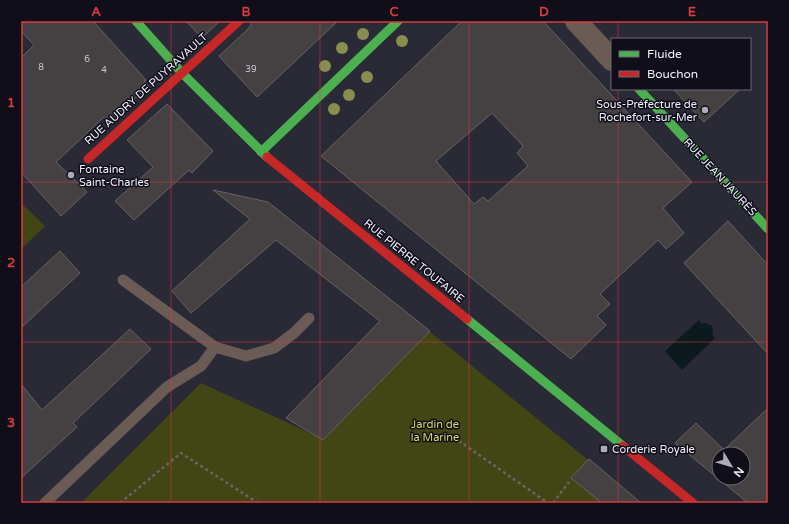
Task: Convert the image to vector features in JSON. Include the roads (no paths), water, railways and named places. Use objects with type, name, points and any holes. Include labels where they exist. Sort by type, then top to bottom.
[{"type":"main road","name":"RUE PIERRE TOUFAIRE","points":[[136,21],[182,73],[261,152],[693,503]]},
{"type":"main road","name":"RUE AUDRY DE PUYRAVAULT","points":[[88,158],[238,21]]},
{"type":"main road","points":[[261,152],[398,21]]},
{"type":"main road","name":"RUE JEAN JAURÈS","points":[[639,90],[768,229]]},
{"type":"street","points":[[576,21],[611,59]]},
{"type":"lane","points":[[123,280],[215,347],[246,356],[274,348],[294,333],[309,318]]},
{"type":"lane","points":[[44,503],[167,387],[202,366],[215,347]]},
{"type":"place","name":"Sous-Préfecture de Rochefort-sur-Mer","points":[[705,110]]},
{"type":"place","name":"Fontaine Saint-Charles","points":[[71,175]]},
{"type":"place","name":"Corderie Royale","points":[[604,449]]},
{"type":"park label","name":"Jardin de la Marine","points":[[435,430]]}]
